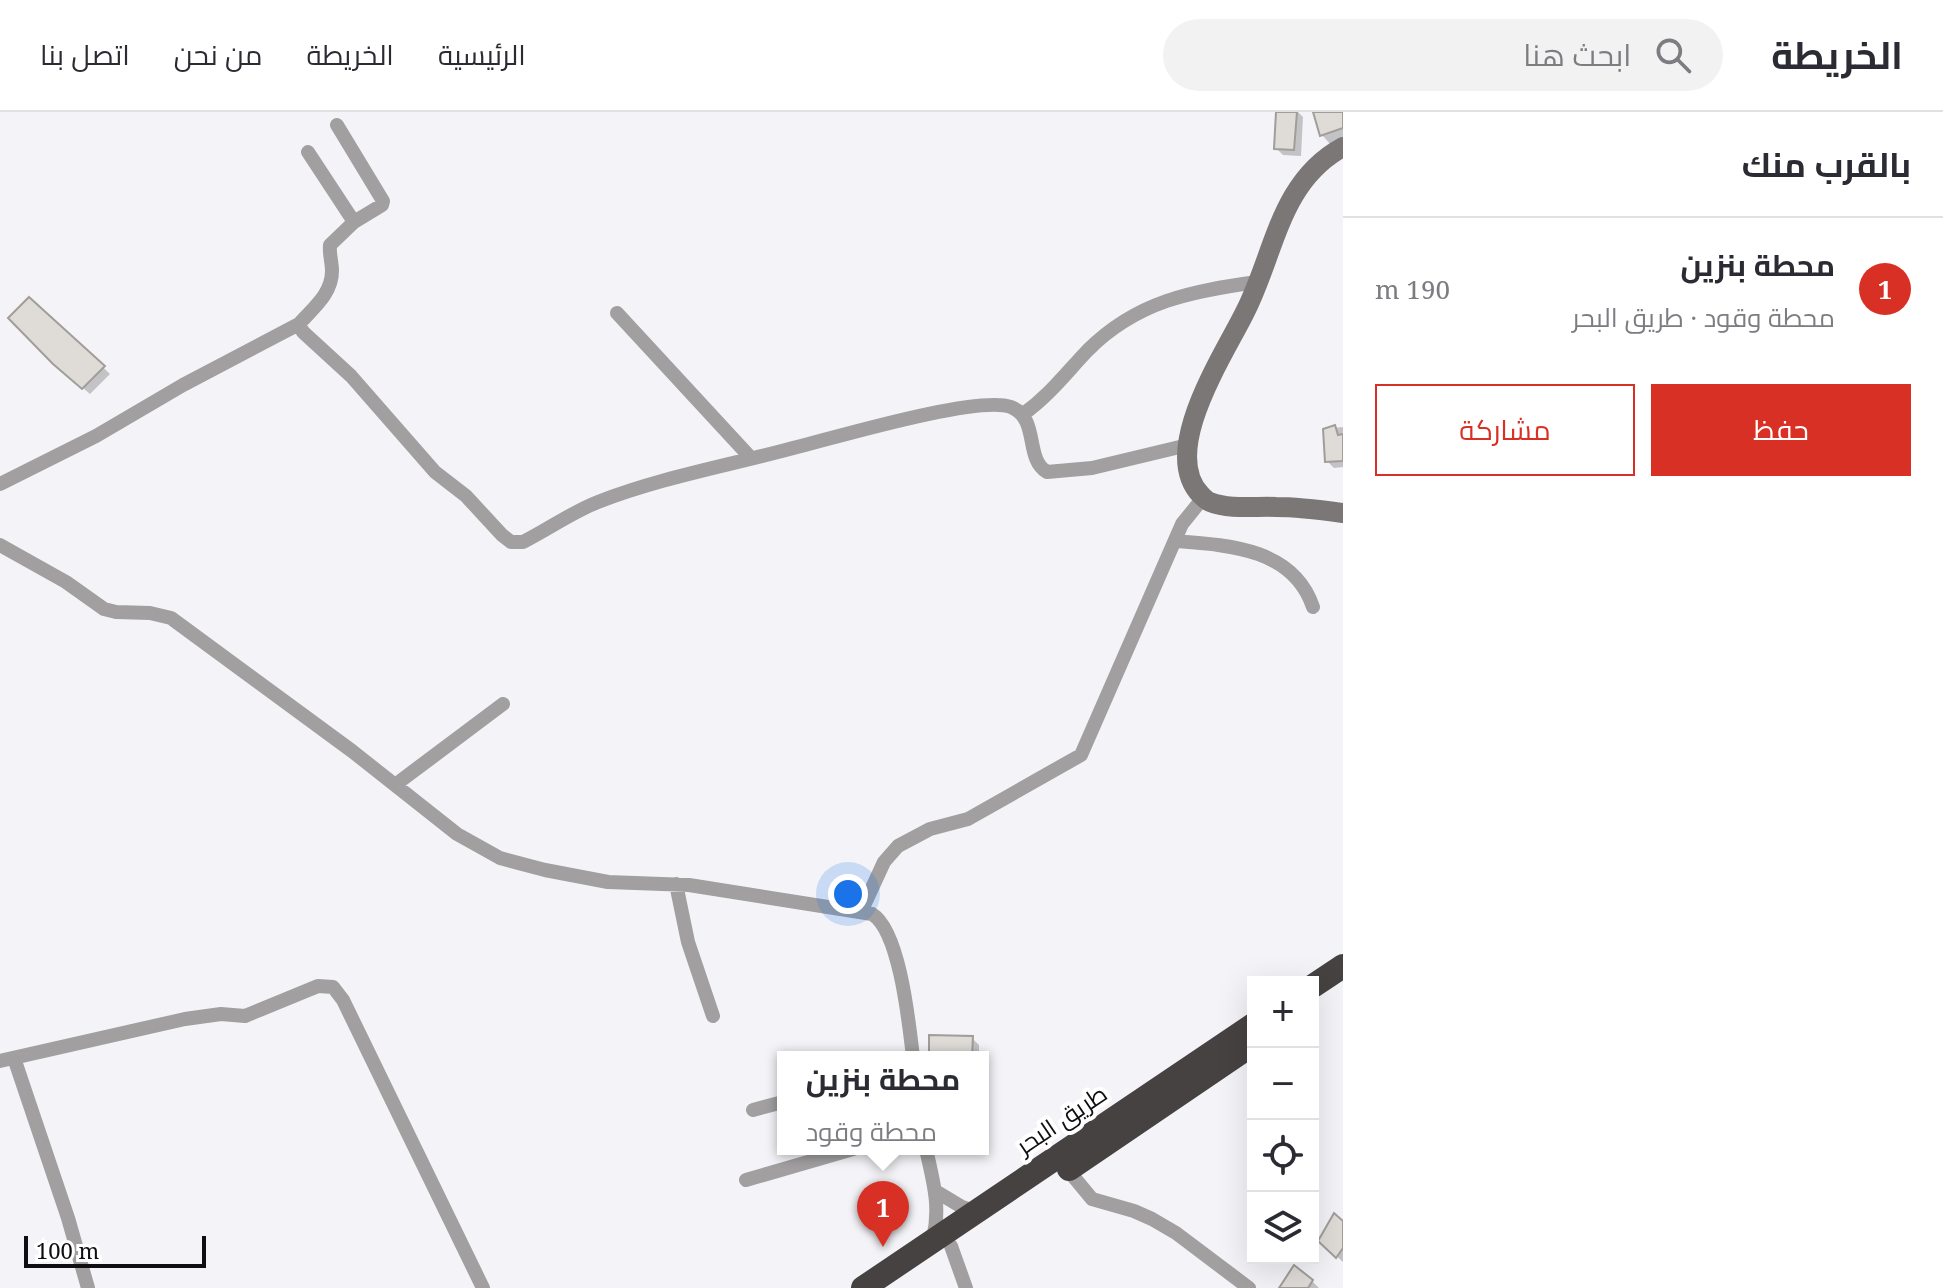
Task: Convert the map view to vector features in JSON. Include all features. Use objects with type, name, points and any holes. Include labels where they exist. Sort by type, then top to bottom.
[{"type":"highway","points":[[1319,982],[1343,966]]},
{"type":"highway","points":[[1319,1000],[1343,984]]},
{"type":"highway","name":"طريق البحر","points":[[863,1288],[1068,1170],[1205,1067],[1247,1030]]},
{"type":"highway","name":"طريق البحر","points":[[891,1288],[977,1212],[1205,1067],[1247,1047]]},
{"type":"street","points":[[0,484],[96,436],[183,385],[299,324],[330,285],[330,245],[354,222],[382,205],[383,199],[337,125]]},
{"type":"street","points":[[1343,147],[1309,172],[1277,227],[1248,307],[1198,403],[1188,445],[1193,484],[1210,502],[1241,507],[1343,513]]},
{"type":"street","points":[[308,152],[354,222]]},
{"type":"street","points":[[1022,415],[1044,400],[1089,349],[1133,315],[1158,302],[1208,289],[1257,282]]},
{"type":"street","points":[[617,313],[750,457]]},
{"type":"street","points":[[299,324],[303,332],[351,376],[435,472],[466,496],[495,528],[514,543],[530,539],[595,503],[629,491],[750,457],[963,408],[1002,405],[1015,409],[1030,428],[1036,463],[1047,472],[1092,468],[1188,445]]},
{"type":"street","points":[[861,912],[884,862],[898,846],[930,829],[968,819],[1081,755],[1182,524],[1203,498]]},
{"type":"street","points":[[1175,541],[1247,550],[1269,559],[1298,578],[1308,591],[1313,607]]},
{"type":"street","points":[[0,545],[66,582],[104,609],[171,618],[457,834],[500,858],[608,882],[676,884],[861,912],[878,918],[887,930],[899,969],[912,1051]]},
{"type":"street","points":[[395,785],[503,704]]},
{"type":"street","points":[[676,884],[688,942],[713,1016]]},
{"type":"street","points":[[88,1288],[68,1218],[7,1059],[185,1019],[221,1014],[245,1016],[318,986],[333,987],[343,1000],[483,1288]]},
{"type":"street","points":[[753,1110],[777,1104]]},
{"type":"street","points":[[746,1180],[832,1155]]},
{"type":"street","points":[[928,1155],[937,1192],[942,1243],[966,1288]]},
{"type":"street","points":[[1068,1170],[1092,1199],[1152,1219],[1176,1233],[1249,1288]]},
{"type":"street","points":[[937,1192],[977,1212]]},
{"type":"building","points":[[1276,112],[1297,112],[1294,150],[1274,149]]},
{"type":"building","points":[[1313,112],[1343,112],[1343,128],[1320,136]]},
{"type":"building","points":[[29,297],[105,366],[82,389],[8,318]]},
{"type":"building","points":[[1335,425],[1338,435],[1343,434],[1343,461],[1325,462],[1323,429]]},
{"type":"building","points":[[929,1035],[973,1036],[972,1051],[929,1051]]},
{"type":"building","points":[[1334,1213],[1343,1221],[1343,1248],[1336,1258],[1319,1239]]},
{"type":"building","points":[[1294,1265],[1313,1280],[1308,1288],[1279,1288]]},
{"type":"place","name":"محطة بنزين","points":[[883,1247]]}]
